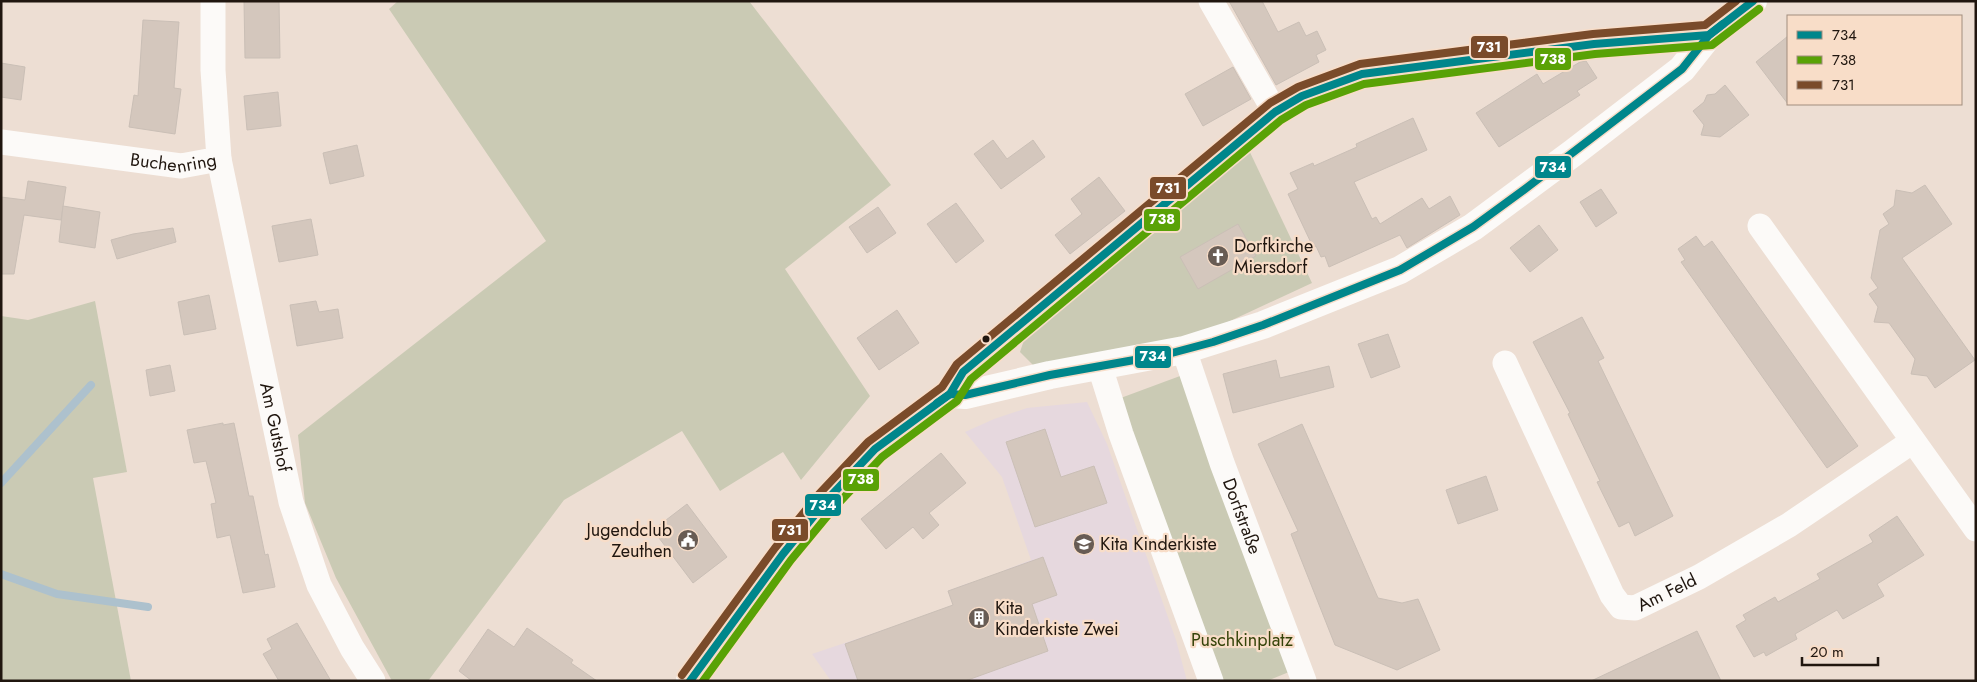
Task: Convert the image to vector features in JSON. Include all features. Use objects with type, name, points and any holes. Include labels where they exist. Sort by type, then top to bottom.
[{"type":"main road","points":[[950,394],[965,395],[1002,385],[1184,350],[1263,325],[1378,280],[1424,258],[1474,228],[1682,69],[1709,35],[1753,1]]},
{"type":"main road","points":[[690,681],[783,554],[826,501],[876,449],[950,394],[963,372],[1274,112],[1302,96],[1362,74],[1555,49],[1709,35]]},
{"type":"street","name":"Buchenring","points":[[1,142],[180,166],[219,159],[213,70],[213,1]]},
{"type":"street","points":[[1211,1],[1274,112]]},
{"type":"street","name":"Am Gutshof","points":[[219,159],[291,502],[319,585],[352,648],[373,681]]},
{"type":"street","points":[[1760,226],[1976,529]]},
{"type":"street","name":"Dorfstraße","points":[[1184,350],[1225,472],[1304,681]]},
{"type":"street","name":"Am Feld","points":[[1506,363],[1612,595],[1621,606],[1635,608],[1700,577],[1776,532],[1913,441]]},
{"type":"street","points":[[1100,366],[1121,434],[1211,681]]},
{"type":"shaded area","name":"Kita Kinderkiste","points":[[1087,402],[1107,444],[1176,640],[1187,681],[831,681],[812,654],[940,611],[953,605],[948,591],[969,583],[974,597],[1010,586],[1005,570],[1031,560],[1002,477],[965,432],[994,419],[1027,408]]},
{"type":"green space","points":[[398,1],[749,1],[891,185],[785,269],[870,396],[801,480],[783,452],[720,491],[682,431],[564,500],[428,681],[392,681],[336,578],[305,503],[298,435],[546,241],[389,9]]},
{"type":"green space","points":[[1247,146],[1312,283],[1200,335],[1034,366],[1020,352],[1027,331]]},
{"type":"green space","points":[[95,301],[127,472],[93,478],[131,681],[1,681],[1,316],[28,320]]},
{"type":"green space","name":"Puschkinplatz","points":[[1180,376],[1289,672],[1267,681],[1220,681],[1118,399]]},
{"type":"building","points":[[244,1],[279,1],[280,58],[245,58]]},
{"type":"building","points":[[1229,1],[1262,1],[1278,32],[1299,22],[1306,36],[1317,31],[1326,50],[1316,55],[1319,62],[1276,85]]},
{"type":"building","points":[[143,20],[179,22],[174,88],[181,89],[175,134],[129,127],[134,95],[138,96]]},
{"type":"building","points":[[1787,37],[1787,103],[1756,62]]},
{"type":"building","points":[[1586,61],[1597,78],[1577,91],[1580,95],[1499,147],[1476,113],[1537,74],[1543,84],[1580,62]]},
{"type":"building","points":[[1,63],[25,67],[21,100],[1,97]]},
{"type":"building","points":[[1233,67],[1251,99],[1203,126],[1185,94]]},
{"type":"building","points":[[1725,85],[1749,115],[1720,137],[1701,135],[1704,125],[1693,111],[1704,102],[1707,95],[1715,94]]},
{"type":"building","points":[[278,92],[281,126],[247,130],[244,96]]},
{"type":"building","points":[[1413,118],[1427,150],[1354,182],[1372,219],[1376,217],[1380,224],[1422,198],[1429,209],[1450,196],[1460,215],[1407,248],[1400,235],[1329,267],[1325,256],[1321,257],[1316,246],[1313,247],[1288,194],[1298,189],[1290,173],[1313,163],[1314,166],[1357,147],[1356,144]]},
{"type":"building","points":[[993,140],[1007,159],[1033,140],[1045,157],[1001,189],[974,154]]},
{"type":"building","points":[[357,145],[364,176],[330,184],[323,153]]},
{"type":"building","points":[[1099,177],[1125,211],[1070,254],[1055,235],[1082,214],[1071,199]]},
{"type":"building","points":[[28,181],[66,187],[61,220],[24,215],[14,274],[1,274],[1,197],[25,200]]},
{"type":"building","points":[[1925,185],[1952,224],[1902,258],[1975,360],[1935,388],[1927,376],[1911,374],[1915,359],[1889,323],[1874,322],[1878,307],[1869,294],[1878,288],[1871,278],[1880,230],[1889,224],[1883,214],[1894,206],[1896,190],[1912,193]]},
{"type":"building","points":[[1601,189],[1617,213],[1596,227],[1580,202]]},
{"type":"building","points":[[956,203],[984,241],[956,263],[927,224]]},
{"type":"building","points":[[63,206],[100,212],[95,248],[59,242]]},
{"type":"building","points":[[878,207],[896,233],[867,253],[849,227]]},
{"type":"building","points":[[311,219],[318,255],[279,262],[272,226]]},
{"type":"building","name":"Dorfkirche Miersdorf","points":[[1238,224],[1256,256],[1198,289],[1180,257]]},
{"type":"building","points":[[1539,225],[1558,250],[1530,272],[1510,248]]},
{"type":"building","points":[[173,228],[176,242],[117,259],[111,240],[133,234]]},
{"type":"building","points":[[1696,236],[1704,247],[1712,241],[1858,446],[1827,468],[1681,262],[1685,260],[1678,249]]},
{"type":"building","points":[[209,295],[216,329],[184,335],[178,302]]},
{"type":"building","points":[[316,301],[319,312],[338,309],[343,338],[297,346],[290,305]]},
{"type":"building","points":[[897,310],[919,343],[879,370],[857,338]]},
{"type":"building","points":[[1582,317],[1604,358],[1598,361],[1673,516],[1635,536],[1629,522],[1619,527],[1597,482],[1600,481],[1568,414],[1570,413],[1533,342]]},
{"type":"building","points":[[1388,334],[1400,367],[1371,378],[1358,344]]},
{"type":"building","points":[[1276,360],[1280,378],[1329,366],[1334,387],[1233,413],[1223,374]]},
{"type":"building","points":[[170,365],[175,391],[150,396],[146,370]]},
{"type":"building","points":[[223,423],[223,425],[234,423],[249,496],[253,496],[265,555],[268,554],[275,587],[243,593],[230,535],[217,538],[211,504],[216,503],[206,461],[194,463],[187,430]]},
{"type":"building","points":[[1302,424],[1378,598],[1402,603],[1418,599],[1440,650],[1397,670],[1335,645],[1291,534],[1298,531],[1258,444]]},
{"type":"building","name":"Kita Kinderkiste","points":[[1045,429],[1061,477],[1094,466],[1107,503],[1035,527],[1006,442]]},
{"type":"building","points":[[941,453],[966,483],[929,513],[939,525],[923,539],[913,527],[886,549],[861,519]]},
{"type":"building","points":[[1486,476],[1498,510],[1458,524],[1446,490]]},
{"type":"building","name":"Jugendclub Zeuthen","points":[[687,504],[727,557],[693,583],[653,530]]},
{"type":"building","points":[[1897,516],[1924,555],[1877,584],[1884,596],[1843,619],[1837,610],[1795,634],[1797,639],[1766,656],[1764,652],[1754,657],[1736,626],[1746,620],[1743,615],[1775,597],[1778,602],[1820,579],[1817,574],[1873,542],[1869,535]]},
{"type":"building","name":"Kita Kinderkiste Zwei","points":[[1043,557],[1057,595],[1032,604],[1048,651],[965,681],[858,681],[845,644],[953,605],[948,591]]},
{"type":"building","points":[[297,623],[331,681],[279,681],[263,654],[272,649],[267,639]]},
{"type":"building","points":[[527,628],[573,660],[571,663],[597,681],[472,681],[459,671],[488,629],[514,647]]},
{"type":"building","points":[[1697,631],[1721,681],[1591,681]]},
{"type":"waterway","points":[[1,483],[91,385]]},
{"type":"waterway","points":[[1,574],[57,594],[148,607]]},
{"type":"transit line","name":"731","points":[[682,675],[775,548],[819,494],[868,442],[942,387],[957,364],[1270,103],[1298,87],[1360,64],[1593,34],[1705,25],[1736,1]]},
{"type":"transit line","name":"734","points":[[690,681],[783,554],[826,501],[875,449],[950,394],[963,372],[1275,112],[1302,96],[1362,74],[1594,44],[1709,35],[1753,1]]},
{"type":"transit line","name":"738","points":[[703,681],[791,560],[834,508],[882,457],[957,401],[971,379],[1281,120],[1306,105],[1364,84],[1595,54],[1712,45],[1759,9]]},
{"type":"transit line","name":"734","points":[[937,403],[950,394],[965,395],[1050,375],[1168,354],[1213,342],[1263,325],[1400,270],[1473,227],[1525,189],[1682,69],[1709,35],[1723,24]]},
{"type":"place","name":"Dorfkirche Miersdorf","points":[[1218,256]]},
{"type":"place","name":"Jugendclub Zeuthen","points":[[688,540]]},
{"type":"place","name":"Kita Kinderkiste","points":[[1084,544]]},
{"type":"place","name":"Kita Kinderkiste Zwei","points":[[979,618]]}]
